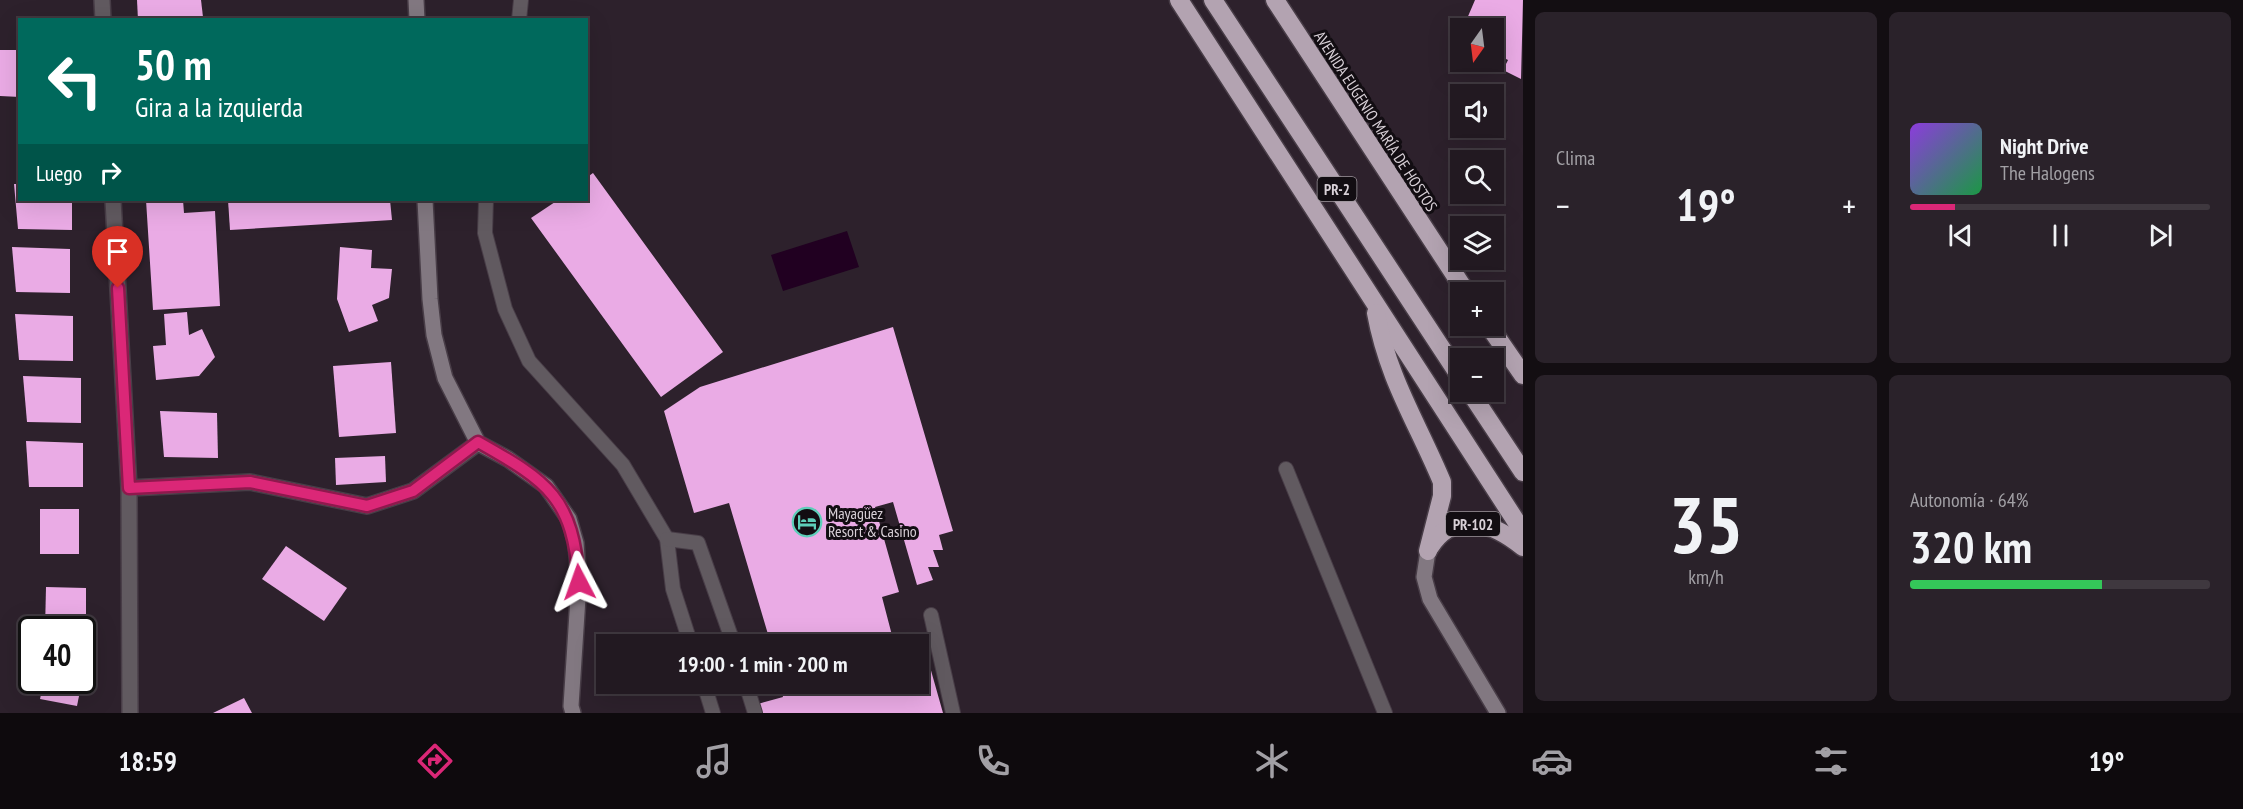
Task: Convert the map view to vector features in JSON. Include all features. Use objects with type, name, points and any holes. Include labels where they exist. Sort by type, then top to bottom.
[{"type":"highway","points":[[1179,0],[1523,532]]},
{"type":"highway","name":"PR-2","points":[[1213,0],[1450,361]]},
{"type":"highway","name":"AVENIDA EUGENIO MARÍA DE HOSTOS","points":[[1275,0],[1459,282]]},
{"type":"highway","points":[[1375,306],[1383,349],[1392,376],[1443,482],[1442,496],[1428,552]]},
{"type":"highway","points":[[1496,336],[1523,375]]},
{"type":"highway","points":[[1477,402],[1523,472]]},
{"type":"highway","name":"PR-102","points":[[1428,552],[1437,536],[1450,526],[1465,524],[1482,524],[1504,532],[1523,547]]},
{"type":"street","points":[[102,0],[103,18]]},
{"type":"street","points":[[416,0],[417,18]]},
{"type":"street","points":[[113,201],[129,488],[130,713]]},
{"type":"street","points":[[425,201],[434,335],[446,378],[478,442],[508,459],[546,486],[569,519],[576,543],[579,582],[571,706],[573,713]]},
{"type":"street","points":[[129,488],[250,482],[367,506],[413,491],[478,442]]},
{"type":"street","name":"PR-102","points":[[1428,552],[1424,577],[1430,599],[1498,713]]},
{"type":"lane","points":[[519,18],[521,0]]},
{"type":"lane","points":[[486,201],[485,233],[505,309],[529,361],[623,465],[667,539],[673,589],[687,634]]},
{"type":"lane","points":[[1286,469],[1385,713]]},
{"type":"lane","points":[[667,539],[698,543],[730,634]]},
{"type":"lane","points":[[931,615],[953,713]]},
{"type":"lane","points":[[710,694],[713,713]]},
{"type":"lane","points":[[749,694],[755,713]]},
{"type":"shaded area","points":[[847,231],[859,267],[783,291],[771,255]]},
{"type":"building","points":[[137,0],[201,0],[203,17],[138,18]]},
{"type":"building","points":[[1475,0],[1523,0],[1521,79],[1504,70],[1508,60],[1504,58],[1504,18],[1467,18]]},
{"type":"building","points":[[0,50],[18,50],[18,97],[0,96]]},
{"type":"building","points":[[593,173],[723,352],[661,397],[531,218],[556,201],[588,201],[588,177]]},
{"type":"building","points":[[14,184],[18,184],[18,201],[72,201],[72,230],[18,229]]},
{"type":"building","points":[[146,201],[183,201],[184,213],[215,211],[220,306],[153,310]]},
{"type":"building","points":[[228,201],[390,201],[392,220],[230,230]]},
{"type":"building","points":[[12,247],[70,249],[70,293],[16,292]]},
{"type":"building","points":[[340,247],[372,250],[371,268],[392,269],[389,298],[372,305],[378,321],[349,332],[337,299]]},
{"type":"building","points":[[187,312],[189,335],[202,329],[215,357],[199,376],[156,380],[153,346],[166,345],[164,314]]},
{"type":"building","points":[[15,314],[73,316],[73,361],[19,360]]},
{"type":"building","name":"Mayagüez Resort & Casino","points":[[893,327],[953,531],[939,535],[943,550],[933,550],[939,567],[928,567],[933,580],[917,585],[893,502],[875,507],[899,592],[882,597],[892,634],[768,634],[729,503],[694,513],[664,411],[700,387]]},
{"type":"building","points":[[391,362],[396,433],[339,437],[333,366]]},
{"type":"building","points":[[23,376],[81,378],[81,423],[27,422]]},
{"type":"building","points":[[160,411],[217,413],[218,458],[164,457]]},
{"type":"building","points":[[26,441],[83,443],[83,487],[29,487]]},
{"type":"building","points":[[385,456],[386,482],[336,485],[335,458]]},
{"type":"building","points":[[40,509],[79,509],[79,554],[40,554]]},
{"type":"building","points":[[286,546],[347,588],[324,621],[262,579]]},
{"type":"building","points":[[46,587],[86,588],[86,616],[45,616]]},
{"type":"building","name":"Mayagüez Resort & Casino","points":[[929,663],[943,713],[756,713],[754,705],[783,697],[782,694],[929,694]]},
{"type":"building","points":[[41,694],[79,694],[77,706],[40,699]]},
{"type":"building","points":[[244,698],[252,713],[213,713]]},
{"type":"place","name":"Mayagüez Resort & Casino","points":[[807,522]]},
{"type":"route","points":[[118,288],[129,488],[250,482],[367,506],[413,491],[478,442],[508,459],[546,486],[569,519],[576,543],[579,582]]}]
